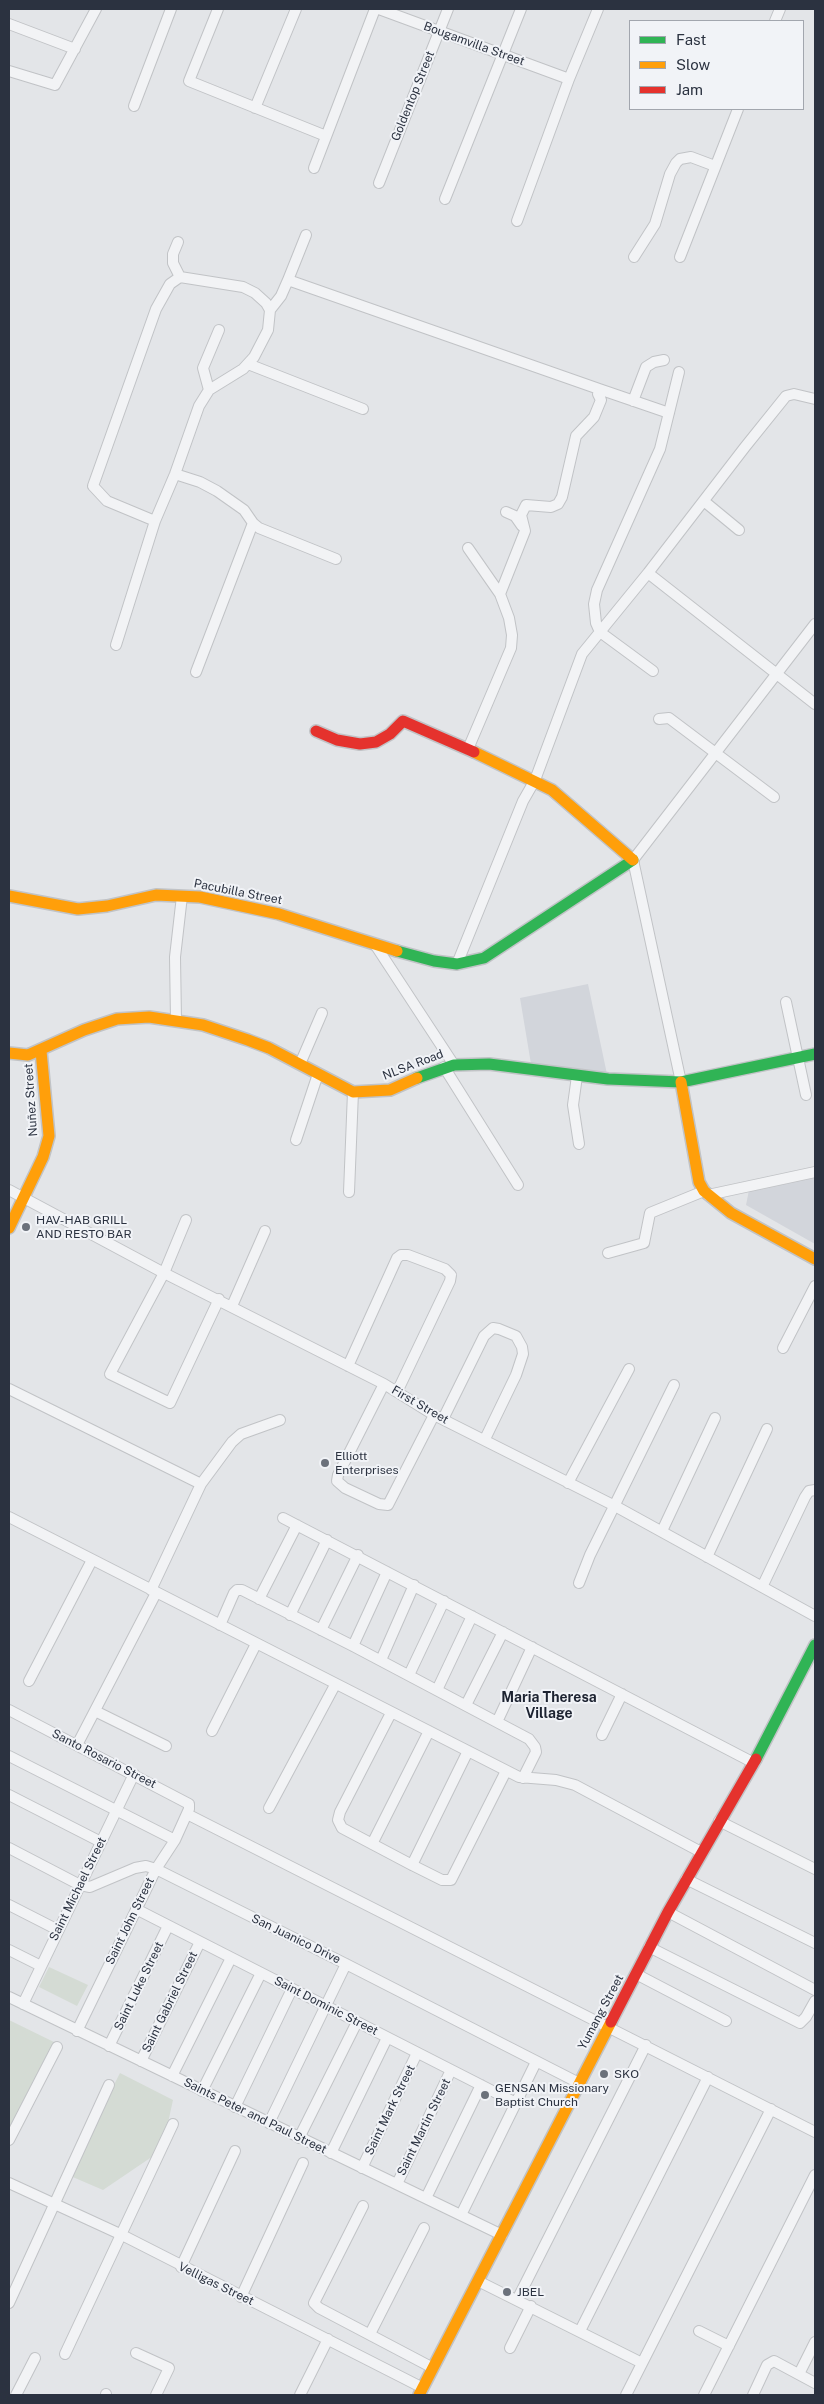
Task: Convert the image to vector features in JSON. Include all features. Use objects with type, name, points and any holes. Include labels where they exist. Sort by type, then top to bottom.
[{"type":"main road","points":[[316,731],[337,740],[360,744],[376,742],[390,734],[403,721],[535,780],[566,801],[633,860],[484,958],[457,964]]},
{"type":"main road","name":"Pacubilla Street","points":[[9,896],[78,909],[107,906],[156,895],[218,900],[279,914],[376,946],[442,963],[457,964]]},
{"type":"main road","name":"NLSA Road","points":[[9,1053],[28,1054],[41,1051],[84,1030],[117,1019],[149,1017],[203,1025],[248,1040],[300,1064],[353,1092],[377,1093],[390,1090],[449,1066],[489,1064],[577,1076],[681,1082],[815,1054]]},
{"type":"main road","name":"Nuñez Street","points":[[9,1228],[43,1157],[49,1136],[41,1051]]},
{"type":"main road","points":[[681,1082],[698,1182],[706,1193],[731,1213],[815,1259]]},
{"type":"main road","name":"Yumang Street","points":[[421,2392],[649,1947],[701,1852],[754,1763],[815,1645]]},
{"type":"street","points":[[134,106],[171,9]]},
{"type":"street","points":[[218,9],[190,81],[326,136]]},
{"type":"street","points":[[256,108],[296,9]]},
{"type":"street","points":[[314,168],[375,9]]},
{"type":"street","name":"Bougamvilla Street","points":[[379,9],[569,79]]},
{"type":"street","name":"Goldentop Street","points":[[378,183],[448,9]]},
{"type":"street","points":[[444,199],[521,9]]},
{"type":"street","points":[[517,221],[569,79],[598,9]]},
{"type":"street","points":[[9,71],[55,85],[75,49],[92,10]]},
{"type":"street","points":[[9,24],[75,49]]},
{"type":"street","points":[[680,257],[738,110]]},
{"type":"street","points":[[634,257],[654,224],[670,174],[676,163],[690,157],[715,166]]},
{"type":"street","points":[[116,645],[155,521],[175,474],[190,427],[209,390],[235,375],[254,357],[268,330],[270,310],[281,296],[306,234]]},
{"type":"street","points":[[178,242],[173,254],[173,263],[180,277]]},
{"type":"street","points":[[155,521],[107,501],[101,497],[93,486],[156,309],[167,288],[180,277],[243,287],[255,293],[266,303],[270,310]]},
{"type":"street","points":[[288,280],[669,413]]},
{"type":"street","points":[[209,390],[203,368],[219,330]]},
{"type":"street","points":[[633,401],[646,367],[664,360]]},
{"type":"street","points":[[248,364],[363,409]]},
{"type":"street","points":[[653,671],[600,632],[596,623],[594,604],[597,590],[660,449],[679,372]]},
{"type":"street","points":[[500,594],[525,531],[521,515],[526,505],[551,507],[558,504],[562,497],[576,436],[594,417],[601,400],[598,394],[599,389]]},
{"type":"street","points":[[457,964],[523,801],[535,780],[582,654],[648,573],[704,502],[744,447],[786,396],[794,394],[815,399]]},
{"type":"street","points":[[175,474],[194,479],[217,490],[244,510],[259,528],[336,559]]},
{"type":"street","points":[[704,502],[739,530]]},
{"type":"street","points":[[506,512],[515,516],[525,531]]},
{"type":"street","points":[[196,672],[253,523]]},
{"type":"street","points":[[468,548],[500,594],[509,618],[512,635],[511,648],[468,749]]},
{"type":"street","points":[[648,573],[815,704]]},
{"type":"street","points":[[681,1082],[633,860],[815,624]]},
{"type":"street","points":[[659,719],[669,718],[774,797]]},
{"type":"street","points":[[176,1020],[175,957],[182,896]]},
{"type":"street","points":[[376,946],[518,1185]]},
{"type":"street","points":[[786,1002],[806,1095]]},
{"type":"street","points":[[300,1064],[322,1013]]},
{"type":"street","points":[[296,1140],[318,1074]]},
{"type":"street","points":[[577,1076],[573,1105],[579,1144]]},
{"type":"street","points":[[349,1192],[353,1092]]},
{"type":"street","points":[[608,1253],[644,1243],[650,1213],[706,1193],[815,1172]]},
{"type":"street","name":"First Street","points":[[9,1190],[164,1273],[384,1384],[439,1417],[615,1506],[815,1616]]},
{"type":"street","points":[[186,1220],[164,1273],[110,1374],[170,1403],[218,1299]]},
{"type":"street","points":[[232,1306],[266,1231]]},
{"type":"street","points":[[348,1366],[400,1255],[408,1254],[445,1269],[450,1276],[450,1281],[397,1392]]},
{"type":"street","points":[[782,1348],[815,1286]]},
{"type":"street","points":[[384,1384],[338,1475],[337,1481],[345,1488],[379,1504],[388,1505],[484,1336],[493,1328],[516,1336],[520,1340],[523,1354],[485,1439]]},
{"type":"street","points":[[568,1483],[630,1369]]},
{"type":"street","points":[[579,1582],[590,1555],[674,1385]]},
{"type":"street","points":[[9,1389],[201,1484]]},
{"type":"street","points":[[662,1531],[715,1418]]},
{"type":"street","points":[[77,1745],[154,1592],[201,1484],[236,1438],[260,1426],[280,1420]]},
{"type":"street","points":[[707,1557],[767,1429]]},
{"type":"street","points":[[763,1586],[805,1497],[809,1491],[815,1490]]},
{"type":"street","points":[[9,1518],[506,1771],[523,1778],[556,1780],[575,1785],[701,1852]]},
{"type":"street","points":[[283,1518],[358,1555],[754,1763]]},
{"type":"street","points":[[260,1599],[297,1525]]},
{"type":"street","points":[[290,1614],[327,1540]]},
{"type":"street","points":[[321,1630],[358,1555]]},
{"type":"street","points":[[29,1681],[92,1560]]},
{"type":"street","points":[[353,1646],[388,1572]]},
{"type":"street","points":[[381,1660],[414,1585]]},
{"type":"street","points":[[220,1625],[237,1590],[290,1614],[529,1739],[536,1747],[534,1757],[523,1778]]},
{"type":"street","points":[[408,1675],[444,1601]]},
{"type":"street","points":[[437,1690],[472,1616]]},
{"type":"street","points":[[466,1705],[503,1632]]},
{"type":"street","points":[[212,1731],[256,1644]]},
{"type":"street","points":[[497,1722],[532,1647]]},
{"type":"street","points":[[269,1808],[335,1685]]},
{"type":"street","points":[[602,1735],[622,1694]]},
{"type":"street","name":"Santo Rosario Street","points":[[9,1710],[188,1802],[190,1807],[187,1814]]},
{"type":"street","points":[[95,1711],[166,1746]]},
{"type":"street","points":[[391,1713],[340,1812],[338,1820],[342,1828],[412,1865],[442,1880],[451,1880],[506,1771]]},
{"type":"street","points":[[372,1844],[429,1731]]},
{"type":"street","points":[[412,1865],[468,1751]]},
{"type":"street","points":[[9,1756],[175,1840]]},
{"type":"street","name":"Saint Michael Street","points":[[22,2004],[134,1774]]},
{"type":"street","points":[[9,1795],[101,1842]]},
{"type":"street","points":[[187,1814],[609,2026],[815,2132]]},
{"type":"street","name":"Saint John Street","points":[[76,2031],[156,1869],[175,1840],[187,1814]]},
{"type":"street","points":[[719,1821],[815,1869]]},
{"type":"street","points":[[9,1848],[80,1885]]},
{"type":"street","name":"San Juanico Drive","points":[[80,1885],[94,1886],[135,1868],[146,1866],[156,1869],[579,2083]]},
{"type":"street","points":[[686,1879],[815,1943]]},
{"type":"street","points":[[9,1905],[58,1930]]},
{"type":"street","name":"Saint Dominic Street","points":[[136,1910],[516,2104]]},
{"type":"street","points":[[668,1912],[815,1990]]},
{"type":"street","name":"Saint Luke Street","points":[[109,2046],[168,1926]]},
{"type":"street","name":"Saint Gabriel Street","points":[[141,2062],[200,1942]]},
{"type":"street","points":[[649,1947],[800,2023],[806,2017],[815,2001]]},
{"type":"street","points":[[9,1950],[41,1966]]},
{"type":"street","points":[[172,2076],[231,1958]]},
{"type":"street","points":[[268,2123],[346,1964]]},
{"type":"street","points":[[202,2091],[261,1973]]},
{"type":"street","points":[[636,1974],[726,2021]]},
{"type":"street","points":[[235,2107],[292,1989]]},
{"type":"street","name":"Saints Peter and Paul Street","points":[[9,1997],[502,2235]]},
{"type":"street","points":[[299,2138],[357,2022]]},
{"type":"street","points":[[331,2153],[387,2038]]},
{"type":"street","points":[[518,2300],[646,2045]]},
{"type":"street","points":[[9,2140],[57,2046]]},
{"type":"street","name":"Saint Mark Street","points":[[362,2168],[417,2053]]},
{"type":"street","points":[[462,2215],[536,2062]]},
{"type":"street","name":"Saint Martin Street","points":[[396,2184],[451,2070]]},
{"type":"street","points":[[580,2331],[708,2077]]},
{"type":"street","points":[[9,2303],[109,2085]]},
{"type":"street","points":[[426,2198],[481,2085]]},
{"type":"street","points":[[626,2395],[771,2109]]},
{"type":"street","points":[[65,2354],[173,2124]]},
{"type":"street","points":[[181,2267],[235,2151]]},
{"type":"street","points":[[241,2297],[303,2163]]},
{"type":"street","points":[[704,2395],[815,2175]]},
{"type":"street","name":"Velligas Street","points":[[9,2183],[53,2205],[122,2235],[181,2267],[328,2339],[421,2392]]},
{"type":"street","points":[[363,2206],[314,2303],[319,2308],[433,2368]]},
{"type":"street","points":[[370,2334],[424,2228]]},
{"type":"street","points":[[478,2281],[642,2363]]},
{"type":"street","points":[[510,2348],[531,2306]]},
{"type":"street","points":[[699,2330],[729,2346]]},
{"type":"street","points":[[300,2395],[328,2339]]},
{"type":"street","points":[[799,2374],[815,2342]]},
{"type":"street","points":[[136,2353],[169,2368],[156,2395]]},
{"type":"street","points":[[16,2395],[35,2358]]},
{"type":"street","points":[[752,2395],[770,2362],[781,2364],[815,2383]]},
{"type":"shaded area","points":[[588,984],[608,1079],[532,1070],[520,998]]},
{"type":"shaded area","points":[[815,1176],[815,1244],[746,1205],[749,1190]]},
{"type":"shaded area","points":[[49,1967],[88,1985],[77,2006],[39,1987]]},
{"type":"shaded area","points":[[9,2020],[58,2044],[9,2137]]},
{"type":"shaded area","points":[[120,2073],[173,2100],[162,2150],[103,2190],[68,2175]]},
{"type":"traffic: fast","points":[[397,951],[434,961],[457,964],[484,958],[633,860]]},
{"type":"traffic: fast","points":[[417,1078],[454,1065],[489,1064],[608,1079],[681,1082],[815,1054]]},
{"type":"traffic: fast","points":[[756,1759],[815,1645]]},
{"type":"traffic: slow","points":[[474,752],[552,790],[633,860]]},
{"type":"traffic: slow","points":[[9,896],[78,909],[107,906],[156,895],[200,897],[279,914],[397,951]]},
{"type":"traffic: slow","points":[[9,1053],[28,1055],[84,1030],[117,1019],[149,1017],[203,1025],[248,1040],[269,1048],[353,1092],[390,1090],[417,1078]]},
{"type":"traffic: slow","points":[[9,1228],[43,1157],[49,1136],[41,1051]]},
{"type":"traffic: slow","points":[[681,1082],[699,1182],[704,1191],[731,1213],[815,1259]]},
{"type":"traffic: slow","points":[[419,2395],[611,2022]]},
{"type":"traffic: jam","points":[[316,731],[337,740],[360,744],[376,742],[390,734],[403,721],[474,752]]},
{"type":"traffic: jam","points":[[611,2022],[668,1912],[756,1759]]},
{"type":"place","name":"HAV-HAB GRILL AND RESTO BAR","points":[[26,1227]]},
{"type":"place","name":"Elliott Enterprises","points":[[325,1463]]},
{"type":"place","name":"SKO","points":[[604,2074]]},
{"type":"place","name":"GENSAN Missionary Baptist Church","points":[[485,2095]]},
{"type":"place","name":"JBEL","points":[[507,2292]]},
{"type":"district","name":"Maria Theresa Village","points":[[549,1706]]}]
